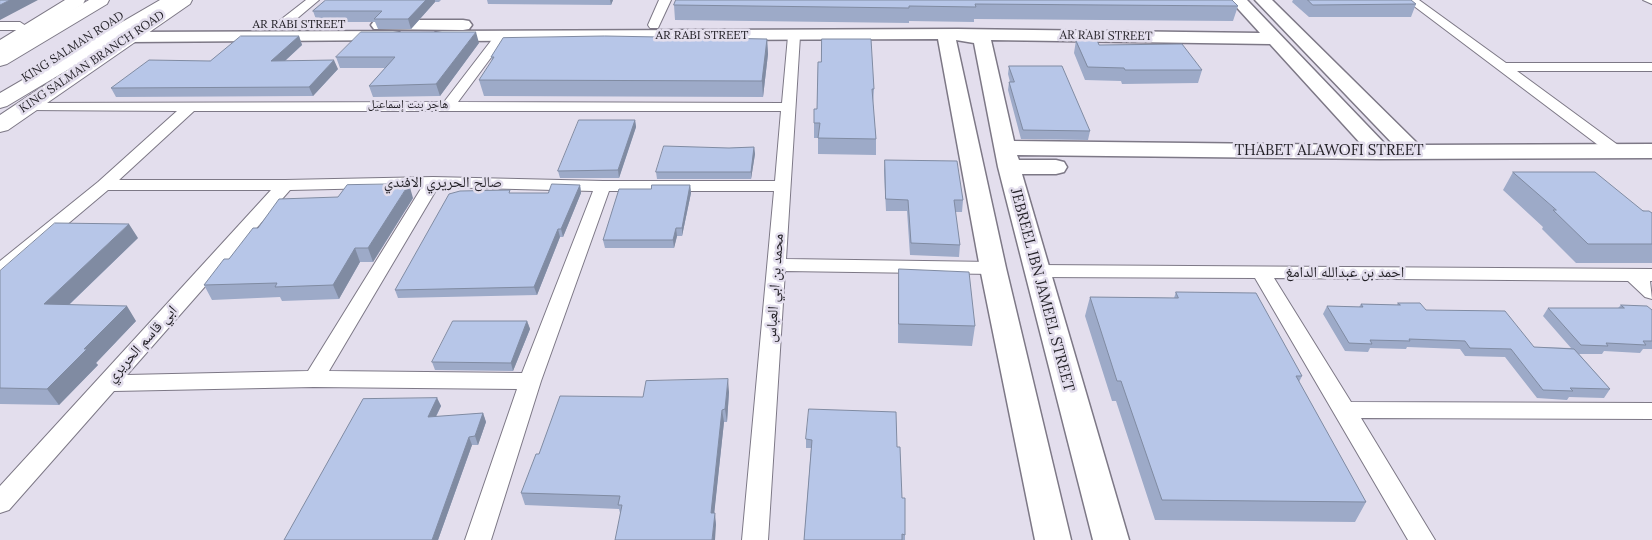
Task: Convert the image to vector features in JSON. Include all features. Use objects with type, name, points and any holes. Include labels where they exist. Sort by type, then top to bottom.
[{"type":"main road","points":[[0,37],[66,0]]},
{"type":"main road","points":[[0,48],[77,0]]},
{"type":"main road","name":"KING SALMAN ROAD","points":[[0,60],[101,0]]},
{"type":"main road","name":"KING SALMAN ROAD","points":[[0,94],[147,0]]},
{"type":"main road","points":[[0,102],[172,0]]},
{"type":"main road","name":"KING SALMAN BRANCH ROAD","points":[[0,125],[184,0]]},
{"type":"street","points":[[283,24],[313,0]]},
{"type":"street","points":[[654,25],[665,0]]},
{"type":"street","points":[[1238,0],[1380,152]]},
{"type":"street","points":[[1263,0],[1412,151]]},
{"type":"street","points":[[1412,0],[1616,151]]},
{"type":"street","name":"AR RABI STREET","points":[[147,25],[654,25],[1268,32]]},
{"type":"street","points":[[0,26],[20,26]]},
{"type":"street","name":"AR RABI STREET","points":[[129,37],[946,37],[1268,32]]},
{"type":"street","name":"JEBREEL IBN JAMEEL STREET","points":[[946,37],[966,35],[982,39],[1017,157],[1037,271],[1111,540]]},
{"type":"street","points":[[449,105],[501,36]]},
{"type":"street","name":"محمد بن ابي العباس","points":[[755,540],[794,36]]},
{"type":"street","points":[[946,37],[993,268],[1052,540]]},
{"type":"street","points":[[1504,67],[1652,67]]},
{"type":"street","name":"هاجر بنت إسماعيل","points":[[28,106],[449,105],[789,107]]},
{"type":"street","points":[[0,271],[104,185],[189,107]]},
{"type":"street","name":"THABET ALAWOFI STREET","points":[[1017,157],[1412,151],[1652,151]]},
{"type":"street","name":"THABET ALAWOFI STREET","points":[[1017,157],[1652,167]]},
{"type":"street","points":[[314,379],[433,182]]},
{"type":"street","name":"صالح الحريري الافندي","points":[[104,185],[284,185],[433,182],[603,186],[783,186]]},
{"type":"street","name":"ابي قاسم الحريري","points":[[0,503],[284,185]]},
{"type":"street","points":[[478,540],[530,382],[603,186]]},
{"type":"street","points":[[776,265],[993,268]]},
{"type":"street","name":"احمد بن عبدالله الدامغ","points":[[1037,271],[1652,275]]},
{"type":"street","points":[[1261,272],[1422,540]]},
{"type":"street","points":[[1633,275],[1652,293]]},
{"type":"street","points":[[107,383],[314,379],[530,382]]},
{"type":"street","points":[[1343,410],[1652,411]]},
{"type":"building","points":[[0,0],[10,0],[0,5]]},
{"type":"building","points":[[326,0],[426,0],[408,19],[374,19],[382,11],[313,11]]},
{"type":"building","points":[[676,0],[1232,0],[1238,6],[975,4],[976,7],[909,6],[909,8],[674,5]]},
{"type":"building","points":[[1308,0],[1411,0],[1416,4],[1313,5]]},
{"type":"building","points":[[361,32],[476,32],[436,84],[369,86],[395,57],[336,57]]},
{"type":"building","points":[[241,36],[299,36],[271,61],[334,60],[309,87],[111,88],[149,60],[210,61]]},
{"type":"building","points":[[605,36],[767,39],[762,81],[479,80],[494,57],[491,57],[503,38]]},
{"type":"building","points":[[822,39],[871,39],[876,139],[818,138],[820,123],[814,123],[814,109],[817,109],[818,62],[821,62]]},
{"type":"building","points":[[1076,40],[1097,40],[1099,45],[1182,44],[1202,70],[1125,70],[1124,68],[1088,67]]},
{"type":"building","points":[[1009,66],[1062,66],[1090,131],[1023,130],[1009,82],[1014,82]]},
{"type":"building","points":[[579,120],[635,120],[618,170],[558,171]]},
{"type":"building","points":[[664,146],[754,147],[751,172],[656,172]]},
{"type":"building","points":[[885,160],[957,161],[963,200],[954,200],[960,245],[911,243],[908,200],[886,199]]},
{"type":"building","points":[[1513,172],[1595,172],[1643,211],[1652,213],[1652,244],[1588,244],[1553,210],[1556,210]]},
{"type":"building","points":[[409,184],[368,248],[355,248],[333,285],[275,287],[277,283],[204,285],[224,259],[229,259],[253,228],[258,228],[279,199],[338,197],[347,185]]},
{"type":"building","points":[[552,184],[580,185],[561,229],[558,229],[534,287],[395,290],[449,194],[460,191],[510,190],[509,193],[548,193]]},
{"type":"building","points":[[652,185],[690,185],[682,228],[676,228],[673,240],[603,240],[619,189],[651,189]]},
{"type":"building","points":[[55,223],[129,224],[44,304],[127,306],[47,389],[0,388],[0,271]]},
{"type":"building","points":[[899,269],[969,272],[975,326],[899,324]]},
{"type":"building","points":[[1176,292],[1256,293],[1302,376],[1296,376],[1366,502],[1162,500],[1121,381],[1117,381],[1090,297],[1178,298]]},
{"type":"building","points":[[1398,303],[1420,303],[1426,310],[1505,311],[1534,347],[1574,349],[1610,389],[1570,388],[1573,391],[1543,390],[1511,349],[1470,348],[1465,341],[1409,339],[1410,341],[1370,340],[1372,344],[1349,343],[1327,306],[1363,307],[1361,304],[1400,305]]},
{"type":"building","points":[[1621,305],[1647,306],[1652,310],[1652,341],[1643,341],[1646,345],[1606,343],[1608,346],[1581,345],[1548,308],[1624,308]]},
{"type":"building","points":[[453,321],[527,321],[511,363],[432,362]]},
{"type":"building","points":[[728,379],[725,409],[722,410],[711,513],[715,513],[712,540],[615,540],[622,505],[618,505],[620,496],[521,493],[536,454],[539,454],[560,396],[643,397],[646,381]]},
{"type":"building","points":[[437,398],[428,417],[483,413],[475,436],[469,437],[432,540],[284,540],[363,399]]},
{"type":"building","points":[[809,409],[896,412],[897,447],[900,447],[902,498],[905,498],[905,535],[902,534],[902,540],[804,540],[812,440],[806,439]]}]
